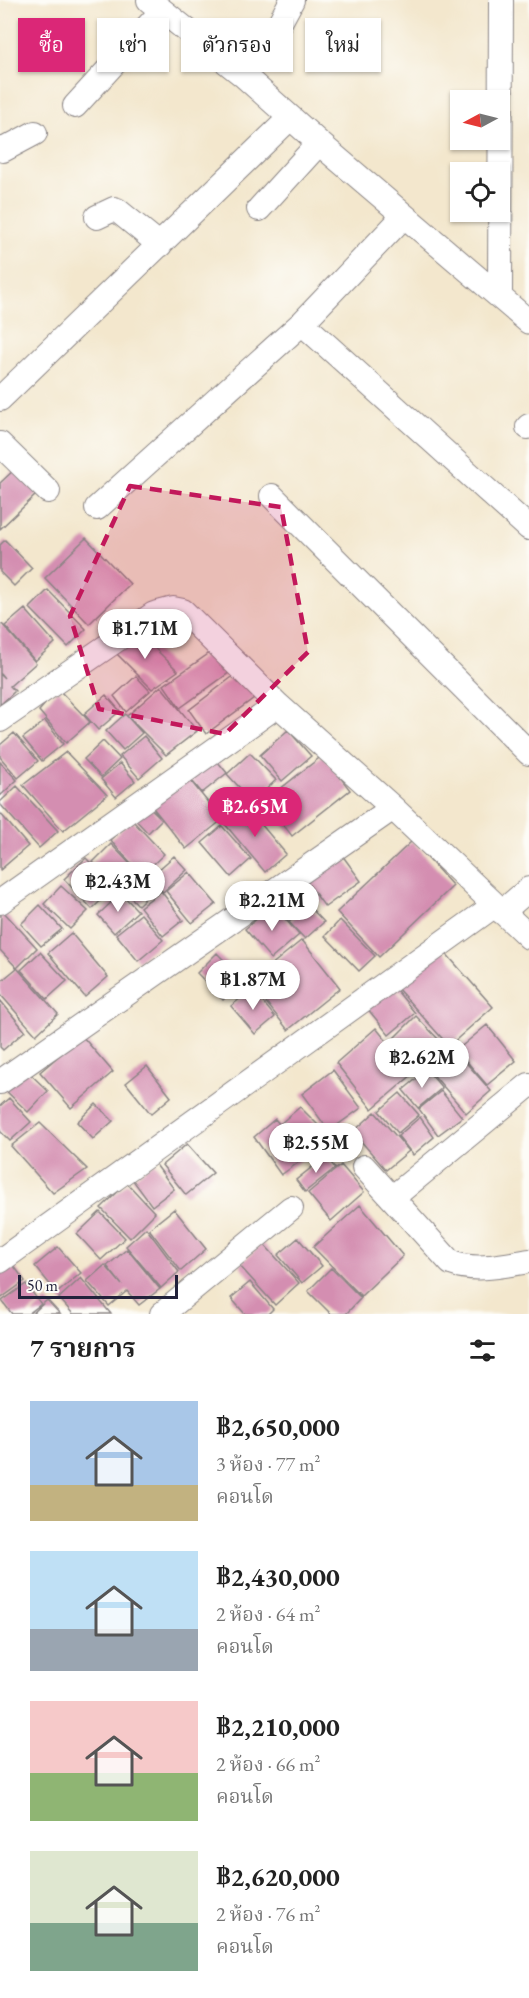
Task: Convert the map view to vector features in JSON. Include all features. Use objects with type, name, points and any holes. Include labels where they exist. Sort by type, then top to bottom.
[{"type":"street","points":[[243,75],[273,34],[292,0]]},
{"type":"street","points":[[500,297],[501,0]]},
{"type":"street","points":[[75,106],[166,7],[290,118],[529,322]]},
{"type":"street","points":[[0,399],[290,118]]},
{"type":"street","points":[[0,148],[3,150],[35,133]]},
{"type":"street","points":[[259,209],[319,143]]},
{"type":"street","points":[[98,217],[114,209],[117,210],[160,245]]},
{"type":"street","points":[[97,508],[302,323],[404,216]]},
{"type":"street","points":[[302,323],[529,528]]},
{"type":"street","points":[[0,444],[48,491]]},
{"type":"street","points":[[272,496],[529,753]]},
{"type":"street","points":[[0,720],[154,614],[173,609],[183,611],[278,705],[393,808],[529,937]]},
{"type":"street","points":[[0,902],[278,705]]},
{"type":"street","points":[[0,1082],[393,808]]},
{"type":"street","points":[[0,1261],[498,908],[529,889]]},
{"type":"street","points":[[392,1198],[529,1085]]},
{"type":"street","points":[[364,1167],[451,1263],[463,1267],[529,1261]]},
{"type":"street","points":[[162,1314],[291,1208]]},
{"type":"highlighted area","points":[[130,486],[281,507],[308,652],[225,734],[99,709],[70,616]]},
{"type":"building","points":[[15,469],[38,493],[0,529],[0,483]]},
{"type":"building","points":[[86,538],[130,584],[89,624],[45,578]]},
{"type":"building","points":[[5,540],[32,568],[14,586],[0,572],[0,545]]},
{"type":"building","points":[[48,590],[86,629],[68,647],[30,608]]},
{"type":"building","points":[[25,609],[55,643],[35,661],[5,626]]},
{"type":"building","points":[[2,624],[36,663],[10,686],[15,691],[0,705],[0,674],[4,678],[0,673],[0,625]]},
{"type":"building","points":[[137,631],[178,671],[152,689],[113,650]]},
{"type":"building","points":[[214,650],[230,672],[180,708],[164,685]]},
{"type":"building","points":[[240,671],[258,695],[206,734],[189,710]]},
{"type":"building","points":[[136,676],[150,691],[126,712],[114,696]]},
{"type":"building","points":[[161,686],[197,731],[166,755],[127,716]]},
{"type":"building","points":[[58,689],[90,722],[66,743],[39,711]]},
{"type":"building","points":[[106,695],[120,711],[98,730],[84,714]]},
{"type":"building","points":[[125,714],[142,733],[123,750],[106,731]]},
{"type":"building","points":[[45,721],[63,744],[42,761],[23,738]]},
{"type":"building","points":[[288,730],[311,756],[282,781],[260,755]]},
{"type":"building","points":[[14,733],[38,761],[18,778],[0,757],[0,745]]},
{"type":"building","points":[[144,736],[162,758],[139,778],[120,756]]},
{"type":"building","points":[[103,741],[120,759],[101,777],[84,759]]},
{"type":"building","points":[[66,752],[107,795],[63,831],[23,785]]},
{"type":"building","points":[[250,753],[276,780],[253,802],[227,774]]},
{"type":"building","points":[[323,755],[350,790],[292,836],[265,801]]},
{"type":"building","points":[[213,756],[227,773],[202,793],[188,776]]},
{"type":"building","points":[[0,762],[17,780],[0,796]]},
{"type":"building","points":[[120,763],[135,781],[116,797],[101,779]]},
{"type":"building","points":[[186,775],[222,820],[186,849],[150,804]]},
{"type":"building","points":[[17,786],[58,831],[39,848],[0,804]]},
{"type":"building","points":[[145,803],[162,819],[148,833],[132,816]]},
{"type":"building","points":[[245,805],[286,854],[265,872],[224,823]]},
{"type":"building","points":[[0,813],[28,846],[0,870]]},
{"type":"building","points":[[132,820],[164,854],[142,875],[110,840]]},
{"type":"building","points":[[222,826],[251,859],[231,877],[202,843]]},
{"type":"building","points":[[412,841],[453,886],[379,957],[337,912]]},
{"type":"building","points":[[111,844],[132,866],[111,884],[114,888],[92,909],[64,879],[86,858],[108,881],[93,862]]},
{"type":"building","points":[[342,855],[361,881],[325,907],[306,881]]},
{"type":"building","points":[[174,856],[187,870],[163,892],[150,877]]},
{"type":"building","points":[[189,872],[216,904],[192,923],[166,891]]},
{"type":"building","points":[[142,875],[155,889],[138,905],[125,891]]},
{"type":"building","points":[[289,883],[306,905],[288,920],[269,898]]},
{"type":"building","points":[[61,886],[88,911],[70,929],[44,904]]},
{"type":"building","points":[[161,891],[183,920],[163,936],[140,907]]},
{"type":"building","points":[[121,893],[138,911],[114,933],[98,915]]},
{"type":"building","points":[[40,905],[62,929],[41,946],[21,924]]},
{"type":"building","points":[[273,905],[299,935],[271,959],[245,929]]},
{"type":"building","points":[[308,905],[324,922],[305,939],[289,922]]},
{"type":"building","points":[[1,909],[37,948],[17,968],[0,950]]},
{"type":"building","points":[[141,914],[163,940],[138,961],[116,934]]},
{"type":"building","points":[[340,920],[375,956],[359,971],[325,936]]},
{"type":"building","points":[[71,933],[108,977],[85,997],[48,953]]},
{"type":"building","points":[[302,940],[340,988],[288,1030],[250,982]]},
{"type":"building","points":[[443,950],[493,1007],[449,1046],[397,988]]},
{"type":"building","points":[[40,952],[67,981],[47,999],[21,970]]},
{"type":"building","points":[[217,953],[243,980],[223,1000],[197,973]]},
{"type":"building","points":[[17,968],[58,1014],[36,1035],[0,994],[0,982]]},
{"type":"building","points":[[393,986],[415,1013],[389,1035],[367,1008]]},
{"type":"building","points":[[252,989],[275,1017],[255,1034],[231,1006]]},
{"type":"building","points":[[0,1000],[25,1031],[3,1050],[0,1047]]},
{"type":"building","points":[[416,1016],[441,1042],[419,1063],[394,1038]]},
{"type":"building","points":[[487,1025],[516,1061],[487,1085],[457,1050]]},
{"type":"building","points":[[376,1028],[413,1074],[372,1109],[336,1063]]},
{"type":"building","points":[[82,1036],[113,1072],[71,1108],[40,1072]]},
{"type":"building","points":[[454,1049],[491,1091],[466,1113],[430,1071]]},
{"type":"building","points":[[147,1066],[171,1097],[151,1114],[126,1083]]},
{"type":"building","points":[[24,1068],[48,1091],[28,1112],[2,1087]]},
{"type":"building","points":[[333,1070],[361,1108],[329,1131],[302,1094]]},
{"type":"building","points":[[427,1070],[442,1088],[418,1108],[403,1090]]},
{"type":"building","points":[[441,1091],[462,1117],[438,1135],[419,1109]]},
{"type":"building","points":[[400,1093],[419,1115],[398,1133],[379,1111]]},
{"type":"building","points":[[9,1098],[31,1122],[10,1141],[0,1131],[0,1106]]},
{"type":"building","points":[[96,1104],[113,1121],[93,1139],[77,1122]]},
{"type":"building","points":[[300,1107],[329,1136],[308,1156],[281,1123]]},
{"type":"building","points":[[375,1112],[409,1151],[386,1170],[353,1132]]},
{"type":"building","points":[[420,1117],[434,1137],[413,1155],[398,1136]]},
{"type":"building","points":[[275,1119],[307,1156],[281,1175],[254,1137]]},
{"type":"building","points":[[40,1123],[87,1169],[53,1193],[11,1146]]},
{"type":"building","points":[[187,1144],[213,1173],[186,1195],[162,1165]]},
{"type":"building","points":[[326,1156],[335,1168],[305,1192],[296,1180]]},
{"type":"building","points":[[154,1162],[174,1189],[152,1206],[132,1179]]},
{"type":"building","points":[[341,1165],[364,1192],[331,1221],[308,1193]]},
{"type":"building","points":[[127,1183],[155,1213],[130,1238],[101,1208]]},
{"type":"building","points":[[360,1205],[403,1256],[361,1296],[313,1247]]},
{"type":"building","points":[[174,1209],[206,1249],[181,1271],[149,1229]]},
{"type":"building","points":[[100,1212],[125,1238],[101,1260],[77,1234]]},
{"type":"building","points":[[146,1228],[179,1272],[161,1288],[126,1246]]},
{"type":"building","points":[[298,1238],[322,1266],[302,1283],[278,1255]]},
{"type":"building","points":[[263,1243],[299,1283],[275,1305],[239,1265]]},
{"type":"building","points":[[58,1247],[81,1273],[57,1293],[35,1266]]},
{"type":"building","points":[[127,1249],[160,1289],[139,1305],[127,1291],[109,1306],[87,1281],[105,1265],[122,1285],[107,1266]]},
{"type":"building","points":[[8,1258],[25,1281],[0,1299],[0,1264]]},
{"type":"building","points":[[331,1268],[361,1298],[346,1314],[331,1314],[308,1291]]},
{"type":"building","points":[[81,1278],[111,1314],[73,1314],[59,1298]]},
{"type":"building","points":[[250,1282],[273,1309],[268,1314],[245,1314],[231,1298]]},
{"type":"building","points":[[26,1284],[41,1304],[28,1314],[12,1314],[2,1301]]},
{"type":"building","points":[[47,1300],[60,1314],[32,1314]]}]
